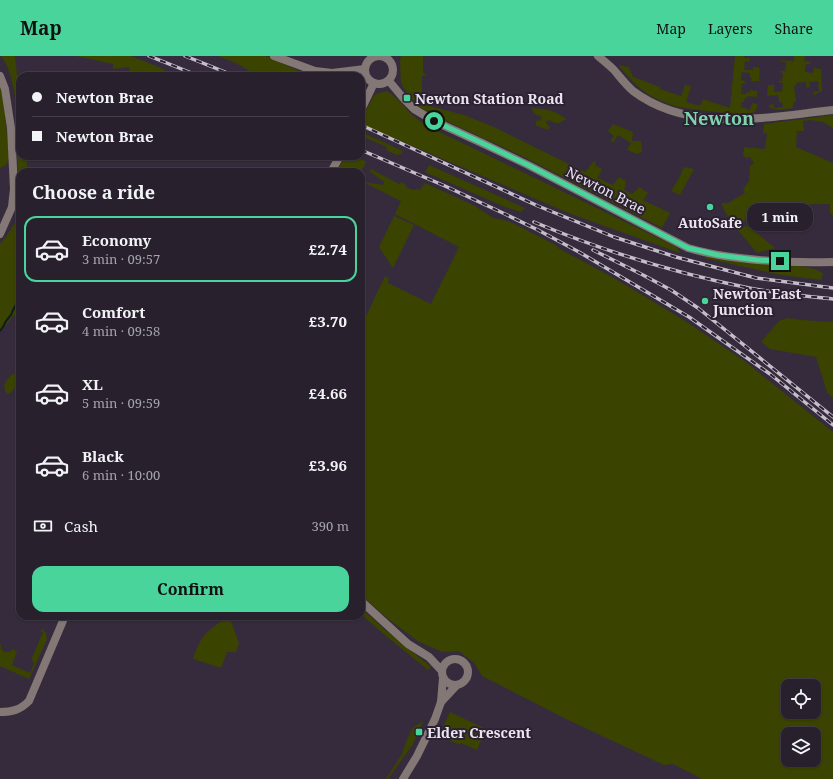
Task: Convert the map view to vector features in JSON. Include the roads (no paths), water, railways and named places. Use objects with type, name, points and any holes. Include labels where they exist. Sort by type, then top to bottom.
[{"type":"street","points":[[274,56],[315,71],[324,72]]},
{"type":"street","points":[[377,56],[389,58],[393,69],[393,75],[389,81],[385,83],[374,83],[367,76],[365,68],[372,58],[377,56]]},
{"type":"street","points":[[598,56],[613,69],[632,90],[668,110],[718,119],[764,118],[833,110]]},
{"type":"street","points":[[339,72],[365,68]]},
{"type":"street","points":[[0,76],[5,89],[11,128],[14,189],[12,207],[0,234]]},
{"type":"street","name":"Newton Brae","points":[[389,81],[414,109],[434,121],[535,168],[688,248],[718,255],[757,260],[833,262]]},
{"type":"street","points":[[365,102],[374,83]]},
{"type":"street","points":[[365,605],[408,644],[429,657],[447,662],[455,659],[459,660],[465,664],[468,672],[467,678],[464,682],[456,686],[442,702],[417,756],[403,779]]},
{"type":"street","points":[[0,712],[14,711],[24,706],[29,701],[63,620]]},
{"type":"street","points":[[429,657],[446,682],[456,686]]},
{"type":"street","points":[[442,702],[442,675],[444,666],[447,662]]},
{"type":"waterway","points":[[0,331],[16,304]]},
{"type":"railway","points":[[149,56],[189,72]]},
{"type":"railway","points":[[185,56],[225,72]]},
{"type":"railway","points":[[365,127],[538,206],[614,237],[676,257],[756,278],[833,288]]},
{"type":"railway","points":[[365,152],[505,214],[579,252],[689,317],[770,374],[833,425]]},
{"type":"railway","points":[[534,222],[613,252],[721,282],[759,290],[833,299]]},
{"type":"railway","points":[[593,250],[671,290],[698,308],[833,417]]},
{"type":"place","name":"Newton Station Road","points":[[407,98]]},
{"type":"place","name":"AutoSafe","points":[[710,207]]},
{"type":"place","name":"Newton East Junction","points":[[705,301]]},
{"type":"place","name":"Elder Crescent","points":[[419,732]]},
{"type":"district","name":"Newton","points":[[719,118]]}]
